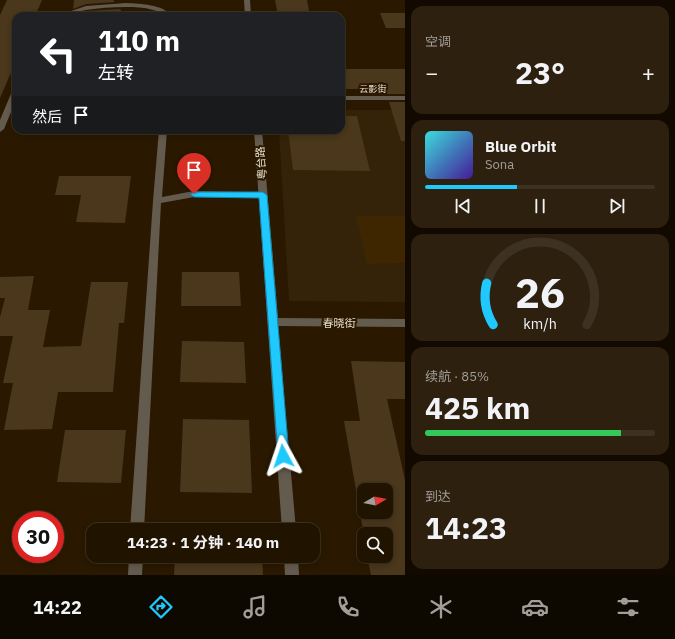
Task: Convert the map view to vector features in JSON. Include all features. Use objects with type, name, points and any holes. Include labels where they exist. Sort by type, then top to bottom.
[{"type":"street","points":[[247,0],[248,12]]},
{"type":"street","points":[[72,12],[127,5],[154,7],[163,12]]},
{"type":"street","name":"云影街","points":[[345,98],[405,98]]},
{"type":"street","points":[[0,129],[12,101]]},
{"type":"street","points":[[138,523],[158,201],[164,134]]},
{"type":"street","name":"粤台路","points":[[258,134],[288,523]]},
{"type":"street","points":[[158,201],[194,194],[263,195]]},
{"type":"street","name":"春晓街","points":[[273,322],[405,323]]},
{"type":"street","points":[[135,575],[136,563]]},
{"type":"street","points":[[291,563],[292,575]]},
{"type":"shaded area","points":[[345,110],[405,110],[405,302],[289,301],[279,134],[345,134]]},
{"type":"shaded area","points":[[356,216],[405,216],[405,263],[367,264]]},
{"type":"building","points":[[7,0],[42,0],[37,12],[12,12],[12,70],[0,98],[0,15]]},
{"type":"building","points":[[74,0],[113,0],[115,2],[86,4],[73,9]]},
{"type":"building","points":[[275,0],[307,0],[309,12],[277,12]]},
{"type":"building","points":[[120,9],[122,12],[83,12]]},
{"type":"building","points":[[380,13],[405,13],[405,28],[386,28]]},
{"type":"building","points":[[345,69],[405,69],[405,94],[387,94],[386,89],[345,89]]},
{"type":"building","points":[[389,102],[405,102],[405,141],[401,141]]},
{"type":"building","points":[[345,116],[357,116],[370,171],[293,170],[288,134],[345,134]]},
{"type":"building","points":[[59,176],[131,176],[125,223],[76,222],[81,195],[55,195]]},
{"type":"building","points":[[182,272],[239,272],[241,306],[181,306]]},
{"type":"building","points":[[34,276],[28,310],[50,310],[43,347],[81,346],[91,282],[128,282],[124,323],[119,323],[113,392],[58,392],[52,429],[4,430],[13,383],[3,383],[13,336],[0,336],[0,317],[5,298],[0,298],[0,277]]},
{"type":"building","points":[[182,341],[244,342],[246,383],[180,382]]},
{"type":"building","points":[[351,361],[405,362],[405,399],[387,399],[405,480],[405,575],[371,575],[368,563],[393,563],[393,527],[362,527],[361,519],[393,519],[393,483],[357,483],[357,496],[344,421],[360,421]]},
{"type":"building","points":[[183,419],[249,420],[252,493],[180,492]]},
{"type":"building","points":[[65,430],[126,430],[121,483],[57,482]]},
{"type":"building","points":[[175,563],[262,563],[263,575],[174,575]]},
{"type":"route","points":[[194,194],[263,195],[283,456]]}]
